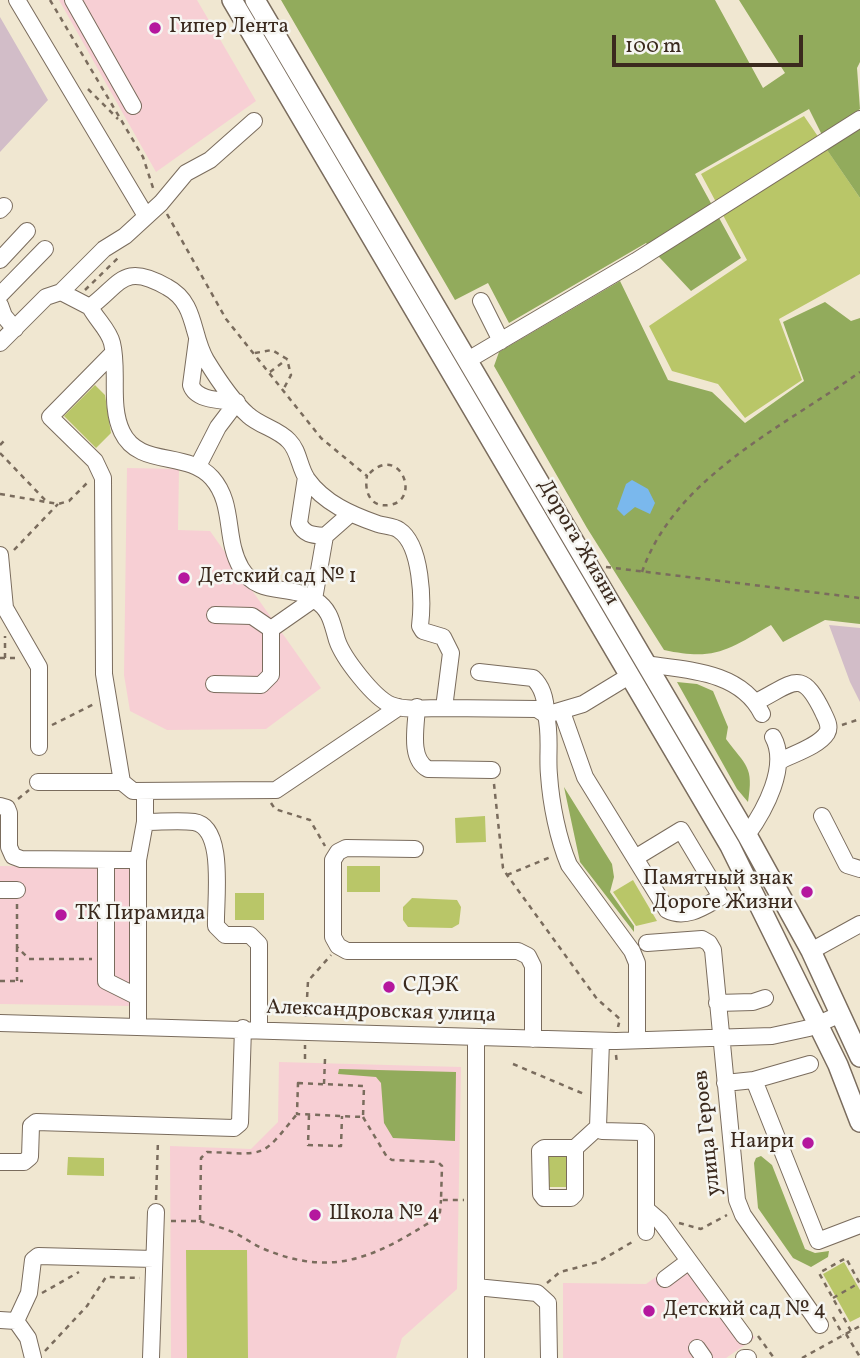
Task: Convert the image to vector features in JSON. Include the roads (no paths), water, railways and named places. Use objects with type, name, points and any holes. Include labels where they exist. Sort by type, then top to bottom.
[{"type":"main road","name":"Дорога Жизни","points":[[232,0],[730,846],[818,1024],[860,1122]]},
{"type":"main road","name":"Дорога Жизни","points":[[255,0],[747,835],[811,951],[860,1057]]},
{"type":"street","points":[[18,0],[146,216]]},
{"type":"street","points":[[73,0],[133,106]]},
{"type":"street","points":[[468,360],[636,261],[860,119]]},
{"type":"street","points":[[0,344],[46,297],[61,292],[104,249],[125,236],[186,173],[210,160],[254,121]]},
{"type":"street","points":[[0,260],[27,231]]},
{"type":"street","points":[[3,287],[44,249]]},
{"type":"street","points":[[90,307],[124,277],[146,278],[179,295],[188,307],[197,338],[210,366],[248,415],[289,441],[306,477],[350,514],[398,529],[405,537],[421,580],[423,603],[419,626],[424,631],[443,636],[451,653],[444,708]]},
{"type":"street","points":[[61,292],[90,307],[108,333],[113,353],[117,419],[129,443],[145,454],[182,460],[198,466],[220,488],[228,508],[233,552],[248,578],[266,589],[314,599],[332,619],[338,643],[350,663],[378,696],[399,707],[537,709],[554,713],[583,704],[629,676]]},
{"type":"street","points":[[481,301],[501,341]]},
{"type":"street","points":[[0,305],[4,316],[15,329]]},
{"type":"street","points":[[197,338],[191,385],[193,391],[199,396],[237,402]]},
{"type":"street","points":[[113,353],[50,417],[101,469],[104,674],[121,782]]},
{"type":"street","points":[[198,466],[218,427],[237,402]]},
{"type":"street","points":[[306,477],[299,523],[307,534],[325,536]]},
{"type":"street","points":[[271,629],[314,599],[325,536],[350,514]]},
{"type":"street","points":[[1,558],[5,608],[39,667],[39,747]]},
{"type":"street","points":[[215,615],[252,615],[271,629]]},
{"type":"street","points":[[214,684],[261,685],[267,681],[271,675],[271,629]]},
{"type":"street","points":[[645,664],[712,675],[740,688],[759,708],[796,682],[805,683],[811,689],[829,730],[820,740],[780,761]]},
{"type":"street","points":[[479,672],[533,678],[539,684],[584,777],[667,910],[673,913],[696,912],[721,897],[681,831],[635,858]]},
{"type":"street","points":[[38,782],[121,782],[133,791],[276,790],[399,707]]},
{"type":"street","points":[[417,707],[416,757],[420,765],[428,769],[492,770]]},
{"type":"street","points":[[554,713],[549,730],[549,776],[563,849],[569,865],[632,951],[636,963],[637,1040]]},
{"type":"street","points":[[747,835],[764,808],[780,761],[773,737]]},
{"type":"street","points":[[138,1026],[138,860],[145,822],[145,791]]},
{"type":"street","points":[[4,807],[9,847],[13,856],[21,859],[138,860]]},
{"type":"street","points":[[822,817],[848,864],[860,869]]},
{"type":"street","points":[[0,1162],[24,1161],[30,1157],[31,1126],[36,1122],[234,1128],[240,1123],[259,944],[250,935],[225,935],[216,926],[215,841],[209,828],[196,822],[145,822]]},
{"type":"street","points":[[415,849],[346,848],[338,852],[333,860],[333,937],[338,946],[346,950],[518,951],[528,956],[533,966],[533,1039]]},
{"type":"street","points":[[106,860],[106,981],[138,997]]},
{"type":"street","points":[[0,890],[17,890]]},
{"type":"street","name":"улица Героев","points":[[696,912],[702,939],[709,943],[713,950],[716,1003],[739,1208],[827,1321]]},
{"type":"street","points":[[811,951],[860,925]]},
{"type":"street","points":[[647,943],[702,939]]},
{"type":"street","points":[[716,1003],[754,1002],[765,998]]},
{"type":"street","name":"Александровская улица","points":[[0,1023],[251,1028],[601,1041],[772,1035],[818,1024],[841,1014]]},
{"type":"street","points":[[476,1038],[476,1358]]},
{"type":"street","points":[[575,1148],[598,1127],[601,1041]]},
{"type":"street","points":[[725,1083],[754,1080],[810,1064]]},
{"type":"street","points":[[754,1080],[818,1241],[860,1225]]},
{"type":"street","points":[[598,1127],[602,1131],[641,1132],[646,1137],[646,1232]]},
{"type":"street","points":[[646,1209],[660,1220],[744,1336]]},
{"type":"street","points":[[151,1358],[154,1259],[161,1218]]},
{"type":"street","points":[[33,1357],[28,1338],[8,1321],[29,1293],[33,1260],[38,1256],[154,1259]]},
{"type":"street","points":[[665,1279],[689,1261]]},
{"type":"street","points":[[476,1287],[537,1293],[548,1303],[549,1358]]},
{"type":"water","points":[[632,480],[648,489],[655,503],[650,514],[635,507],[624,516],[617,509],[626,484]]},
{"type":"place","name":"Гипер Лента","points":[[155,28]]},
{"type":"place","name":"Детский сад № 1","points":[[184,578]]},
{"type":"place","name":"Памятный знак Дороге Жизни","points":[[807,892]]},
{"type":"place","name":"ТК Пирамида","points":[[61,915]]},
{"type":"place","name":"СДЭК","points":[[389,987]]},
{"type":"place","name":"Наири","points":[[808,1143]]},
{"type":"place","name":"Школа № 4","points":[[315,1215]]},
{"type":"place","name":"Детский сад № 4","points":[[649,1311]]}]
